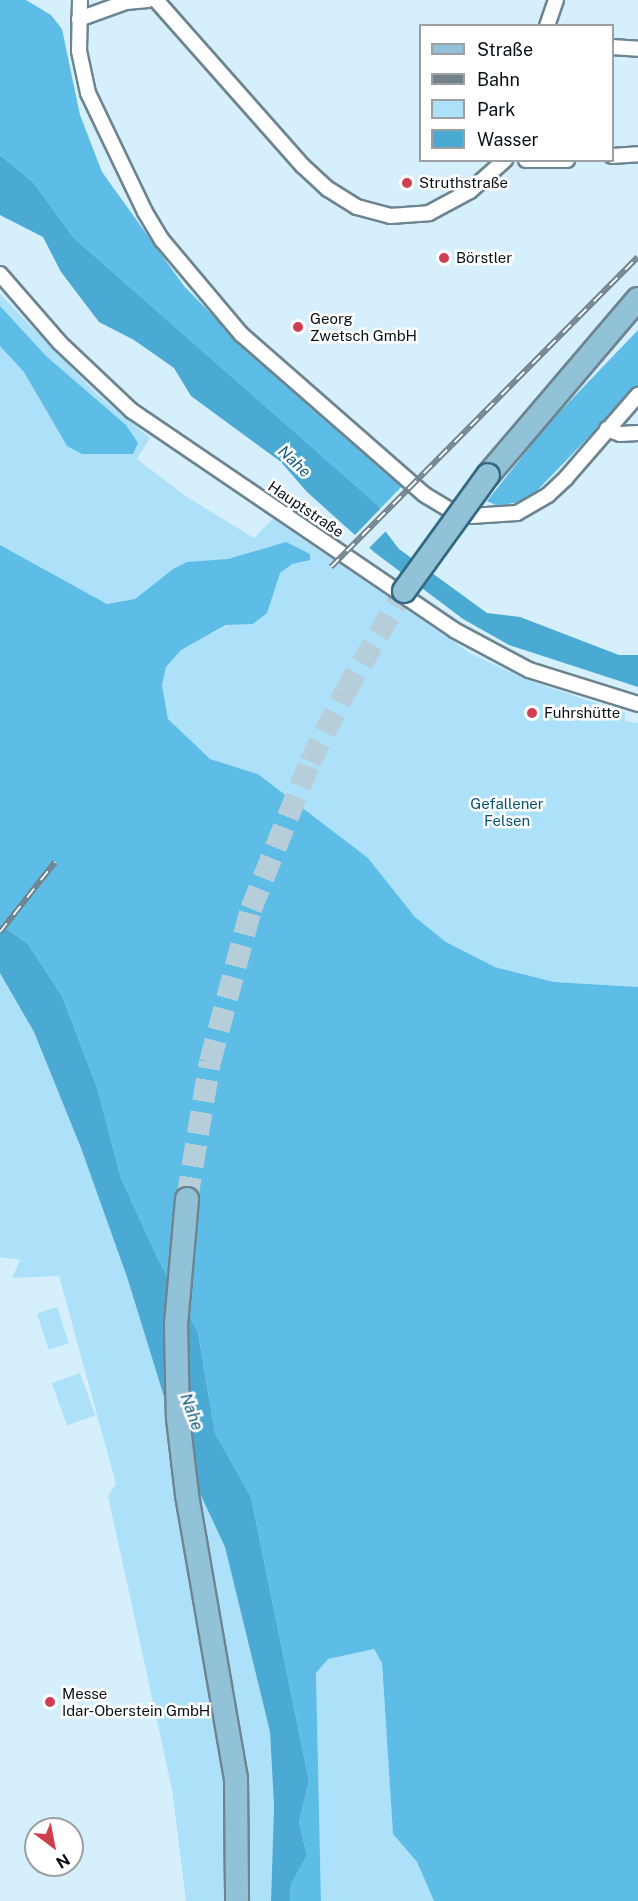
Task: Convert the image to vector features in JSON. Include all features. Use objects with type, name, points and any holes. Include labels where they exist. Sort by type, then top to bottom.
[{"type":"main road","points":[[405,591],[488,475],[638,299]]},
{"type":"main road","points":[[585,360],[638,314]]},
{"type":"main road","points":[[187,1199],[180,1255],[176,1326],[178,1408],[198,1558],[236,1778],[237,1901]]},
{"type":"street","points":[[80,0],[81,70],[88,93],[145,212],[179,264],[241,334],[425,495],[453,512],[471,516],[517,513],[548,495],[638,395]]},
{"type":"street","points":[[79,19],[126,2],[153,0],[303,166],[328,189],[357,207],[390,216],[429,213],[470,191],[503,162]]},
{"type":"street","points":[[548,24],[556,0]]},
{"type":"street","points":[[614,47],[638,49]]},
{"type":"street","points":[[614,156],[638,154]]},
{"type":"street","name":"Hauptstraße","points":[[0,274],[45,328],[132,411],[454,630],[530,670],[638,704]]},
{"type":"street","points":[[607,429],[620,434],[638,433]]},
{"type":"green space","name":"Gefallener Felsen","points":[[0,294],[98,395],[150,438],[137,459],[187,497],[254,538],[273,519],[470,653],[522,678],[625,713],[625,721],[638,723],[638,987],[554,982],[495,967],[446,942],[415,917],[368,858],[258,774],[210,759],[196,747],[168,719],[162,685],[166,667],[181,649],[231,624],[173,569],[135,599],[107,604],[0,545]]},
{"type":"green space","points":[[0,973],[34,1032],[81,1148],[127,1277],[182,1455],[225,1547],[270,1732],[274,1806],[271,1901],[186,1901],[172,1789],[108,1496],[116,1484],[59,1276],[12,1278],[20,1260],[0,1257]]},
{"type":"green space","points":[[57,1307],[69,1343],[49,1350],[37,1313]]},
{"type":"green space","points":[[80,1373],[95,1415],[67,1426],[52,1383]]},
{"type":"green space","points":[[374,1649],[382,1663],[393,1834],[417,1862],[434,1901],[321,1901],[316,1673],[328,1659]]},
{"type":"shaded area","points":[[0,0],[26,0],[51,15],[62,29],[80,115],[102,172],[184,286],[227,330],[405,483],[381,508],[74,238],[33,182],[0,155]]},
{"type":"shaded area","points":[[0,306],[46,356],[126,425],[138,443],[133,454],[82,454],[67,446],[24,372],[0,346]]},
{"type":"shaded area","points":[[638,330],[638,386],[528,500],[498,506],[487,501],[548,424]]},
{"type":"shaded area","points":[[286,542],[310,554],[310,560],[292,564],[280,573],[267,613],[253,624],[226,625],[181,650],[166,667],[162,685],[168,719],[210,759],[258,774],[368,858],[415,917],[446,942],[495,967],[554,982],[638,987],[638,1901],[434,1901],[417,1862],[393,1834],[382,1663],[374,1649],[328,1659],[316,1673],[321,1901],[290,1901],[291,1885],[307,1855],[299,1822],[309,1781],[251,1497],[215,1433],[198,1332],[158,1259],[121,1178],[97,1087],[62,996],[28,944],[0,924],[0,545],[107,604],[135,599],[173,569],[187,562],[228,559]]},
{"type":"water","name":"Nahe","points":[[0,155],[33,182],[74,238],[381,508],[375,518],[399,549],[487,613],[520,617],[619,655],[638,655],[638,687],[509,645],[463,619],[374,552],[307,492],[281,462],[191,396],[174,368],[134,340],[99,322],[61,272],[43,237],[0,215]]},
{"type":"water","name":"Nahe","points":[[0,924],[28,944],[62,996],[97,1087],[121,1178],[158,1259],[198,1332],[215,1433],[251,1497],[309,1781],[299,1822],[307,1855],[291,1885],[290,1901],[271,1901],[274,1806],[270,1732],[225,1547],[182,1455],[127,1277],[81,1148],[34,1032],[0,973]]},
{"type":"pier","points":[[383,506],[378,518],[388,529],[367,550],[353,537]]},
{"type":"tunnel","points":[[187,1199],[210,1062],[251,909],[310,762],[345,692],[404,591]]},
{"type":"railway","points":[[331,567],[638,257]]},
{"type":"railway","points":[[0,932],[55,862]]},
{"type":"place","name":"Struthstraße","points":[[407,183]]},
{"type":"place","name":"Börstler","points":[[444,258]]},
{"type":"place","name":"Georg Zwetsch GmbH","points":[[298,327]]},
{"type":"place","name":"Fuhrshütte","points":[[532,713]]},
{"type":"place","name":"Messe Idar-Oberstein GmbH","points":[[50,1702]]}]
